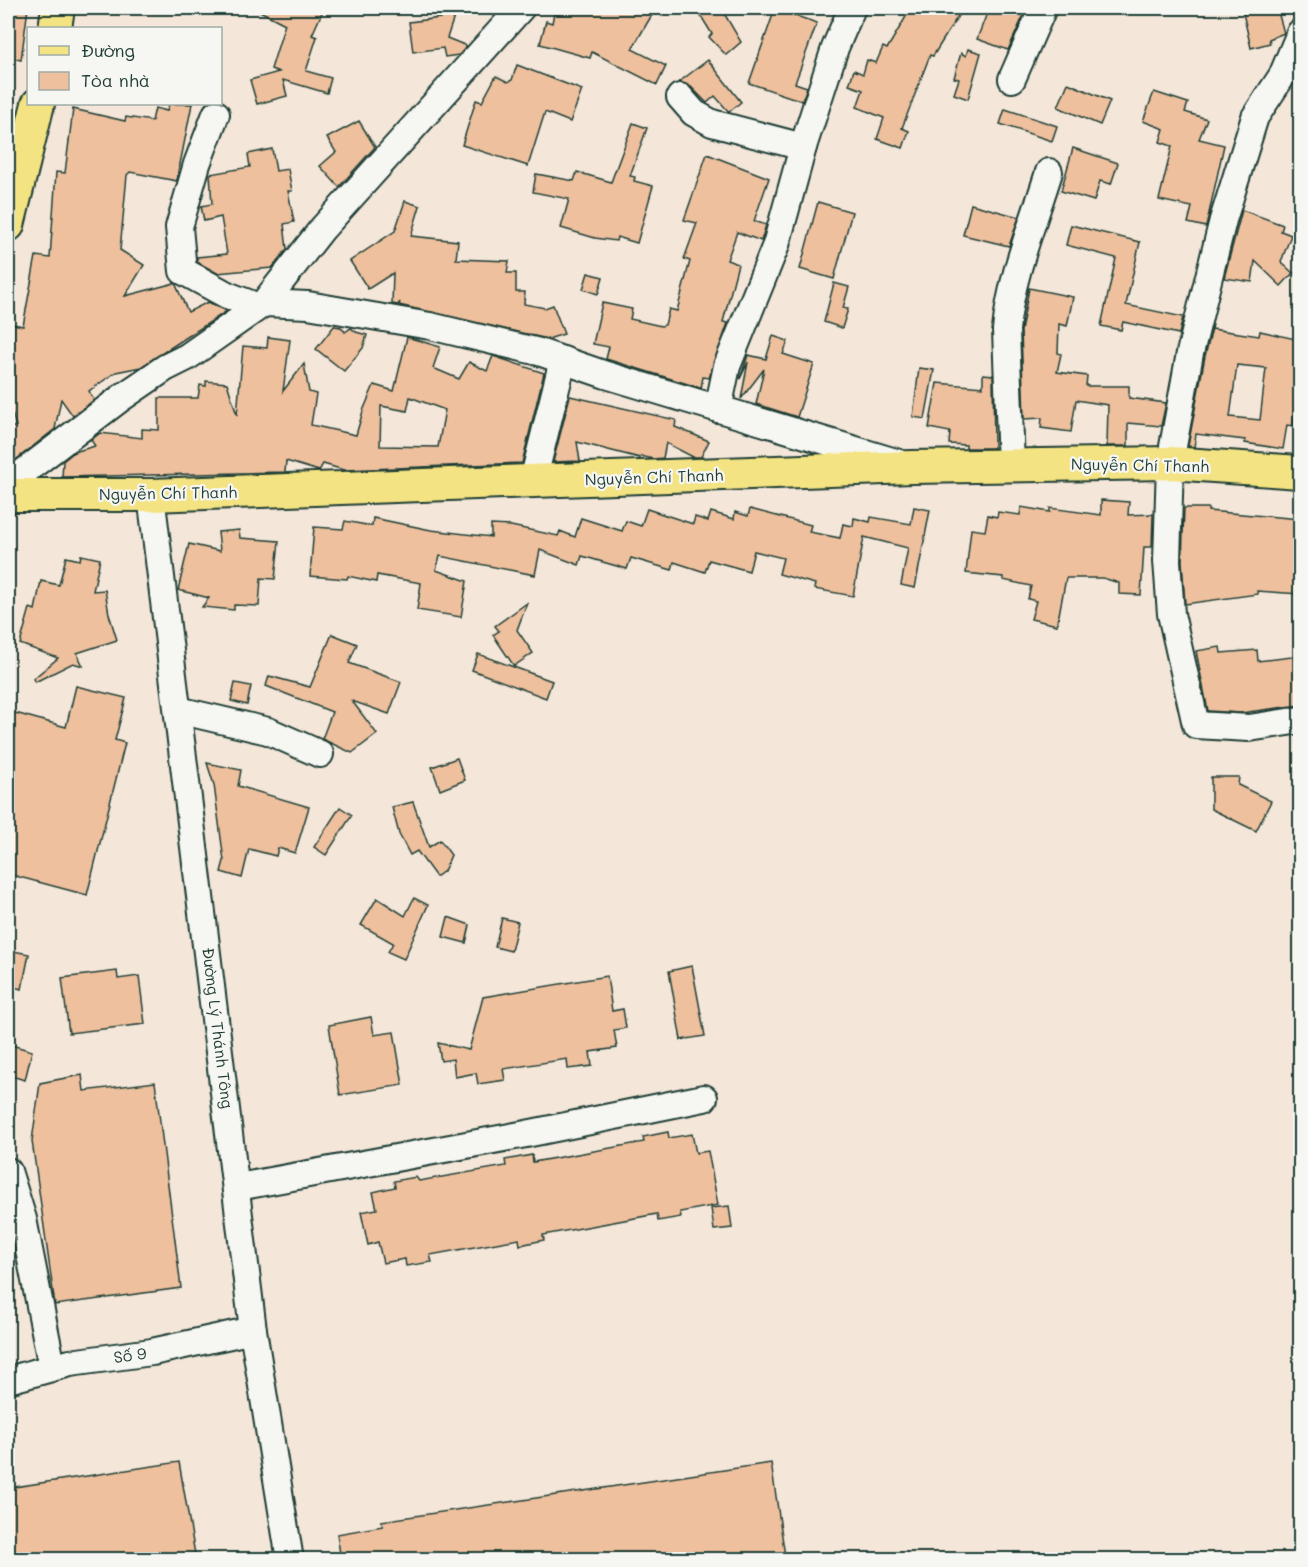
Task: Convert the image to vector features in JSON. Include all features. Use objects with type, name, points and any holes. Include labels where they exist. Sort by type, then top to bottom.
[{"type":"main road","points":[[54,27],[58,8]]},
{"type":"main road","points":[[8,225],[38,105]]},
{"type":"main road","name":"Nguyễn Chí Thanh","points":[[8,495],[151,495],[912,467],[1170,463],[1300,472]]},
{"type":"street","points":[[8,484],[121,398],[165,368],[187,357],[260,304],[322,229],[520,8]]},
{"type":"street","points":[[718,409],[737,338],[776,245],[803,147],[835,48],[852,8]]},
{"type":"street","points":[[1012,79],[1043,8]]},
{"type":"street","points":[[1300,33],[1282,75],[1255,117],[1223,220],[1190,353],[1170,463],[1167,561],[1172,614],[1196,725],[1249,728],[1300,720]]},
{"type":"street","points":[[680,97],[694,114],[712,123],[803,147]]},
{"type":"street","points":[[216,114],[197,164],[180,227],[183,271],[227,295],[260,304],[308,305],[430,326],[539,352],[912,467]]},
{"type":"street","points":[[1011,466],[1006,330],[1008,312],[1012,289],[1049,172]]},
{"type":"street","points":[[533,481],[564,360]]},
{"type":"street","name":"Đường Lý Thánh Tông","points":[[151,495],[238,1187],[253,1330],[290,1560]]},
{"type":"street","points":[[178,710],[268,731],[320,754]]},
{"type":"street","points":[[238,1187],[704,1098]]},
{"type":"street","points":[[8,1171],[23,1219],[52,1367]]},
{"type":"street","name":"Số 9","points":[[8,1380],[52,1367],[152,1352],[253,1330]]},
{"type":"building","points":[[8,8],[28,8],[21,60],[8,57]]},
{"type":"building","points":[[254,8],[324,8],[312,35],[317,37],[306,71],[331,78],[327,93],[283,80],[287,96],[257,104],[250,80],[279,72],[271,69],[285,24]]},
{"type":"building","points":[[438,8],[457,8],[447,38],[467,46],[459,55],[445,57],[443,48],[413,52],[409,22],[440,18]]},
{"type":"building","points":[[561,8],[656,8],[632,49],[666,66],[657,85],[592,52],[590,58],[540,44],[546,21],[552,23],[554,13],[559,14]]},
{"type":"building","points":[[696,8],[721,8],[741,42],[726,55],[709,37],[712,34]]},
{"type":"building","points":[[911,8],[963,8],[933,56],[930,55],[902,128],[909,131],[903,148],[877,139],[884,118],[857,107],[863,90],[849,85],[854,70],[863,74],[867,60],[876,63],[883,47],[887,49]]},
{"type":"building","points":[[989,8],[1027,8],[1008,50],[977,39]]},
{"type":"building","points":[[1263,8],[1277,8],[1284,33],[1269,39],[1270,43],[1251,48],[1243,13]]},
{"type":"building","points":[[775,9],[817,23],[795,83],[807,87],[802,101],[749,83]]},
{"type":"building","points":[[968,49],[981,53],[968,99],[954,94],[959,79],[954,78],[961,53],[966,56]]},
{"type":"building","points":[[708,60],[741,102],[729,112],[715,96],[707,103],[691,87],[679,82]]},
{"type":"building","points":[[517,65],[582,90],[570,122],[545,112],[528,166],[462,145],[476,100],[482,102],[496,76],[508,82],[512,80]]},
{"type":"building","points":[[1068,83],[1110,101],[1100,125],[1058,107]]},
{"type":"building","points":[[1154,92],[1188,103],[1185,112],[1207,119],[1199,139],[1224,145],[1206,227],[1188,223],[1192,207],[1159,200],[1172,146],[1160,142],[1164,129],[1143,121]]},
{"type":"building","points":[[169,105],[192,105],[177,181],[130,172],[127,175],[120,250],[144,265],[125,296],[175,283],[188,312],[208,302],[227,311],[141,367],[116,372],[89,391],[94,400],[73,416],[61,399],[55,429],[8,466],[8,458],[12,456],[8,444],[8,429],[16,426],[8,401],[8,372],[14,371],[13,324],[23,326],[36,256],[50,258],[56,172],[65,173],[73,109],[125,121],[126,117],[152,121],[155,108],[167,111]]},
{"type":"building","points":[[1005,109],[1057,126],[1052,141],[1000,124]]},
{"type":"building","points":[[359,121],[375,147],[339,187],[320,166],[336,152],[327,138]]},
{"type":"building","points":[[633,123],[647,128],[630,176],[635,177],[634,181],[653,186],[637,243],[617,237],[616,241],[595,238],[561,228],[569,199],[533,192],[536,174],[574,181],[577,172],[611,182]]},
{"type":"building","points":[[1073,148],[1118,163],[1111,184],[1100,181],[1094,201],[1061,191]]},
{"type":"building","points":[[272,149],[276,171],[288,169],[292,191],[288,191],[294,222],[284,224],[287,249],[272,268],[217,273],[197,262],[197,257],[227,254],[221,217],[204,221],[201,206],[212,204],[210,174],[250,167],[248,154]]},
{"type":"building","points":[[707,154],[769,178],[754,221],[766,225],[761,241],[737,232],[727,260],[738,264],[723,322],[728,323],[709,378],[703,377],[701,388],[606,359],[609,347],[593,344],[602,303],[632,309],[630,319],[661,326],[665,325],[669,309],[677,311],[690,261],[684,259],[697,223],[684,220]]},
{"type":"building","points":[[405,201],[420,206],[411,236],[458,241],[456,259],[509,261],[507,273],[516,273],[516,292],[525,292],[524,304],[545,308],[553,305],[564,334],[548,339],[399,305],[400,302],[398,305],[392,304],[393,273],[368,289],[350,261],[395,231]]},
{"type":"building","points":[[818,202],[852,212],[834,279],[800,269]]},
{"type":"building","points":[[971,204],[1019,217],[1009,246],[963,235]]},
{"type":"building","points":[[1242,210],[1283,225],[1281,231],[1291,235],[1281,262],[1293,273],[1281,286],[1255,261],[1252,282],[1224,278]]},
{"type":"building","points":[[1071,225],[1140,242],[1126,305],[1183,317],[1179,334],[1123,322],[1121,330],[1101,326],[1116,258],[1066,245]]},
{"type":"building","points":[[588,273],[603,277],[598,294],[583,289]]},
{"type":"building","points":[[834,283],[849,287],[843,308],[848,309],[842,328],[824,322]]},
{"type":"building","points":[[1029,288],[1073,297],[1067,326],[1059,324],[1058,353],[1061,354],[1057,372],[1087,376],[1086,386],[1129,386],[1129,398],[1166,403],[1161,426],[1128,423],[1128,446],[1107,446],[1108,405],[1076,400],[1071,432],[1041,428],[1042,418],[1024,419],[1021,331]]},
{"type":"building","points":[[1213,324],[1212,329],[1259,336],[1260,331],[1300,340],[1300,408],[1295,407],[1293,426],[1287,425],[1283,449],[1245,443],[1245,440],[1196,434],[1194,447],[1188,446]],"holes":[[[1237,365],[1266,368],[1260,420],[1230,417]]]},
{"type":"building","points":[[334,326],[341,327],[345,332],[351,328],[367,335],[363,348],[344,371],[316,349]]},
{"type":"building","points":[[773,336],[788,341],[783,354],[814,364],[797,417],[756,404],[764,369],[741,399],[748,362],[740,379],[748,355],[766,359]]},
{"type":"building","points":[[268,337],[290,340],[283,391],[304,364],[309,392],[316,394],[311,425],[356,435],[374,385],[394,391],[407,337],[440,347],[433,368],[459,379],[469,362],[487,371],[493,356],[544,373],[522,463],[344,470],[323,464],[319,471],[286,461],[285,472],[62,477],[63,461],[74,452],[95,446],[91,440],[100,433],[142,438],[142,429],[159,430],[159,398],[198,398],[200,385],[206,386],[206,381],[227,383],[237,415],[243,346],[267,348]],"holes":[[[410,397],[445,410],[438,447],[380,446],[381,406],[407,411]]]},
{"type":"building","points":[[919,368],[934,370],[925,419],[913,417]]},
{"type":"building","points":[[983,374],[993,375],[994,448],[966,448],[966,445],[949,444],[950,432],[929,428],[937,383],[983,387]]},
{"type":"building","points":[[570,396],[676,420],[675,427],[709,441],[701,457],[693,457],[666,443],[663,458],[653,459],[641,456],[640,458],[577,442],[580,461],[553,462]]},
{"type":"building","points":[[1101,500],[1129,502],[1128,515],[1153,514],[1152,547],[1144,547],[1141,595],[1119,594],[1119,583],[1103,578],[1066,578],[1057,625],[1031,619],[1036,601],[1028,599],[1031,586],[1003,580],[1003,577],[966,573],[971,529],[985,531],[988,515],[997,517],[998,512],[1020,515],[1021,507],[1050,512],[1050,508],[1101,515]]},
{"type":"building","points":[[914,507],[930,510],[915,588],[901,585],[908,548],[864,537],[853,596],[814,589],[815,584],[779,574],[783,558],[754,551],[749,571],[709,560],[705,572],[674,562],[672,570],[631,558],[627,569],[582,556],[579,565],[540,550],[535,575],[440,556],[436,570],[467,581],[461,617],[417,610],[421,583],[377,575],[376,582],[348,576],[347,579],[310,576],[314,527],[343,529],[345,521],[372,526],[373,518],[431,530],[491,537],[491,525],[511,526],[558,536],[560,531],[575,537],[581,518],[622,531],[626,521],[641,526],[647,509],[693,524],[695,517],[708,521],[711,512],[734,519],[735,512],[748,516],[750,509],[811,525],[809,532],[840,538],[843,524],[853,526],[854,518],[870,522],[871,517],[911,524]]},
{"type":"building","points":[[1184,508],[1208,508],[1208,511],[1300,519],[1298,574],[1300,574],[1300,594],[1257,591],[1258,594],[1185,604],[1182,561]]},
{"type":"building","points":[[239,530],[240,538],[279,541],[275,579],[261,578],[259,606],[234,605],[234,610],[202,607],[209,598],[178,590],[189,544],[220,551],[218,532]]},
{"type":"building","points":[[81,555],[100,559],[93,591],[105,590],[117,640],[77,653],[83,666],[73,663],[35,682],[33,679],[58,658],[20,644],[30,608],[35,610],[41,581],[59,585],[66,557],[80,560]]},
{"type":"building","points":[[527,603],[517,630],[533,653],[514,666],[493,635],[499,631],[495,626]]},
{"type":"building","points":[[332,634],[357,644],[349,663],[401,682],[389,714],[352,701],[377,734],[352,753],[322,739],[332,712],[266,686],[269,676],[310,687]]},
{"type":"building","points":[[1220,647],[1221,653],[1257,650],[1258,661],[1300,656],[1300,705],[1241,713],[1208,711],[1196,651]]},
{"type":"building","points":[[478,654],[552,681],[546,698],[472,670]]},
{"type":"building","points":[[235,683],[251,686],[247,705],[231,701]]},
{"type":"building","points":[[76,686],[126,698],[115,740],[125,743],[87,895],[8,874],[8,711],[66,727]]},
{"type":"building","points":[[457,758],[465,780],[440,790],[432,767]]},
{"type":"building","points":[[207,763],[241,770],[238,786],[309,807],[295,853],[278,848],[276,856],[249,849],[242,878],[221,872],[224,861],[214,785]]},
{"type":"building","points":[[1211,777],[1239,777],[1238,785],[1271,801],[1256,831],[1211,809]]},
{"type":"building","points":[[413,802],[429,847],[440,840],[451,855],[444,871],[436,877],[417,851],[410,855],[399,834],[392,807]]},
{"type":"building","points":[[340,807],[352,815],[326,855],[314,847]]},
{"type":"building","points":[[377,898],[405,916],[414,898],[428,905],[404,959],[388,952],[393,943],[361,925]]},
{"type":"building","points":[[448,917],[470,925],[466,943],[443,937]]},
{"type":"building","points":[[502,918],[518,922],[511,951],[495,947]]},
{"type":"building","points":[[8,950],[29,954],[22,989],[8,986]]},
{"type":"building","points":[[692,966],[705,1036],[681,1040],[669,971]]},
{"type":"building","points":[[117,971],[118,979],[139,976],[145,1024],[69,1033],[62,978]]},
{"type":"building","points":[[607,976],[612,1011],[623,1009],[626,1028],[614,1030],[617,1048],[590,1052],[592,1066],[568,1069],[567,1059],[503,1069],[505,1080],[478,1084],[476,1073],[455,1077],[453,1059],[441,1061],[438,1043],[469,1050],[483,997]]},
{"type":"building","points":[[371,1017],[374,1035],[394,1032],[403,1085],[340,1095],[329,1025]]},
{"type":"building","points":[[8,1044],[32,1051],[25,1080],[8,1075]]},
{"type":"building","points":[[82,1075],[84,1091],[155,1082],[181,1288],[55,1305],[32,1141],[40,1083]]},
{"type":"building","points":[[668,1132],[669,1138],[692,1134],[696,1153],[708,1151],[718,1205],[680,1212],[681,1217],[658,1221],[657,1214],[543,1235],[544,1240],[520,1245],[519,1239],[430,1255],[432,1262],[406,1266],[405,1259],[383,1263],[378,1242],[368,1245],[361,1212],[377,1209],[373,1192],[395,1187],[394,1181],[416,1177],[419,1181],[506,1166],[505,1160],[532,1155],[533,1162],[644,1142],[643,1137]]},
{"type":"building","points":[[729,1206],[732,1228],[714,1230],[711,1208]]},
{"type":"building","points":[[179,1462],[196,1560],[8,1560],[8,1488]]},
{"type":"building","points":[[771,1463],[785,1556],[763,1560],[341,1560],[337,1534],[383,1526],[381,1521]]}]
